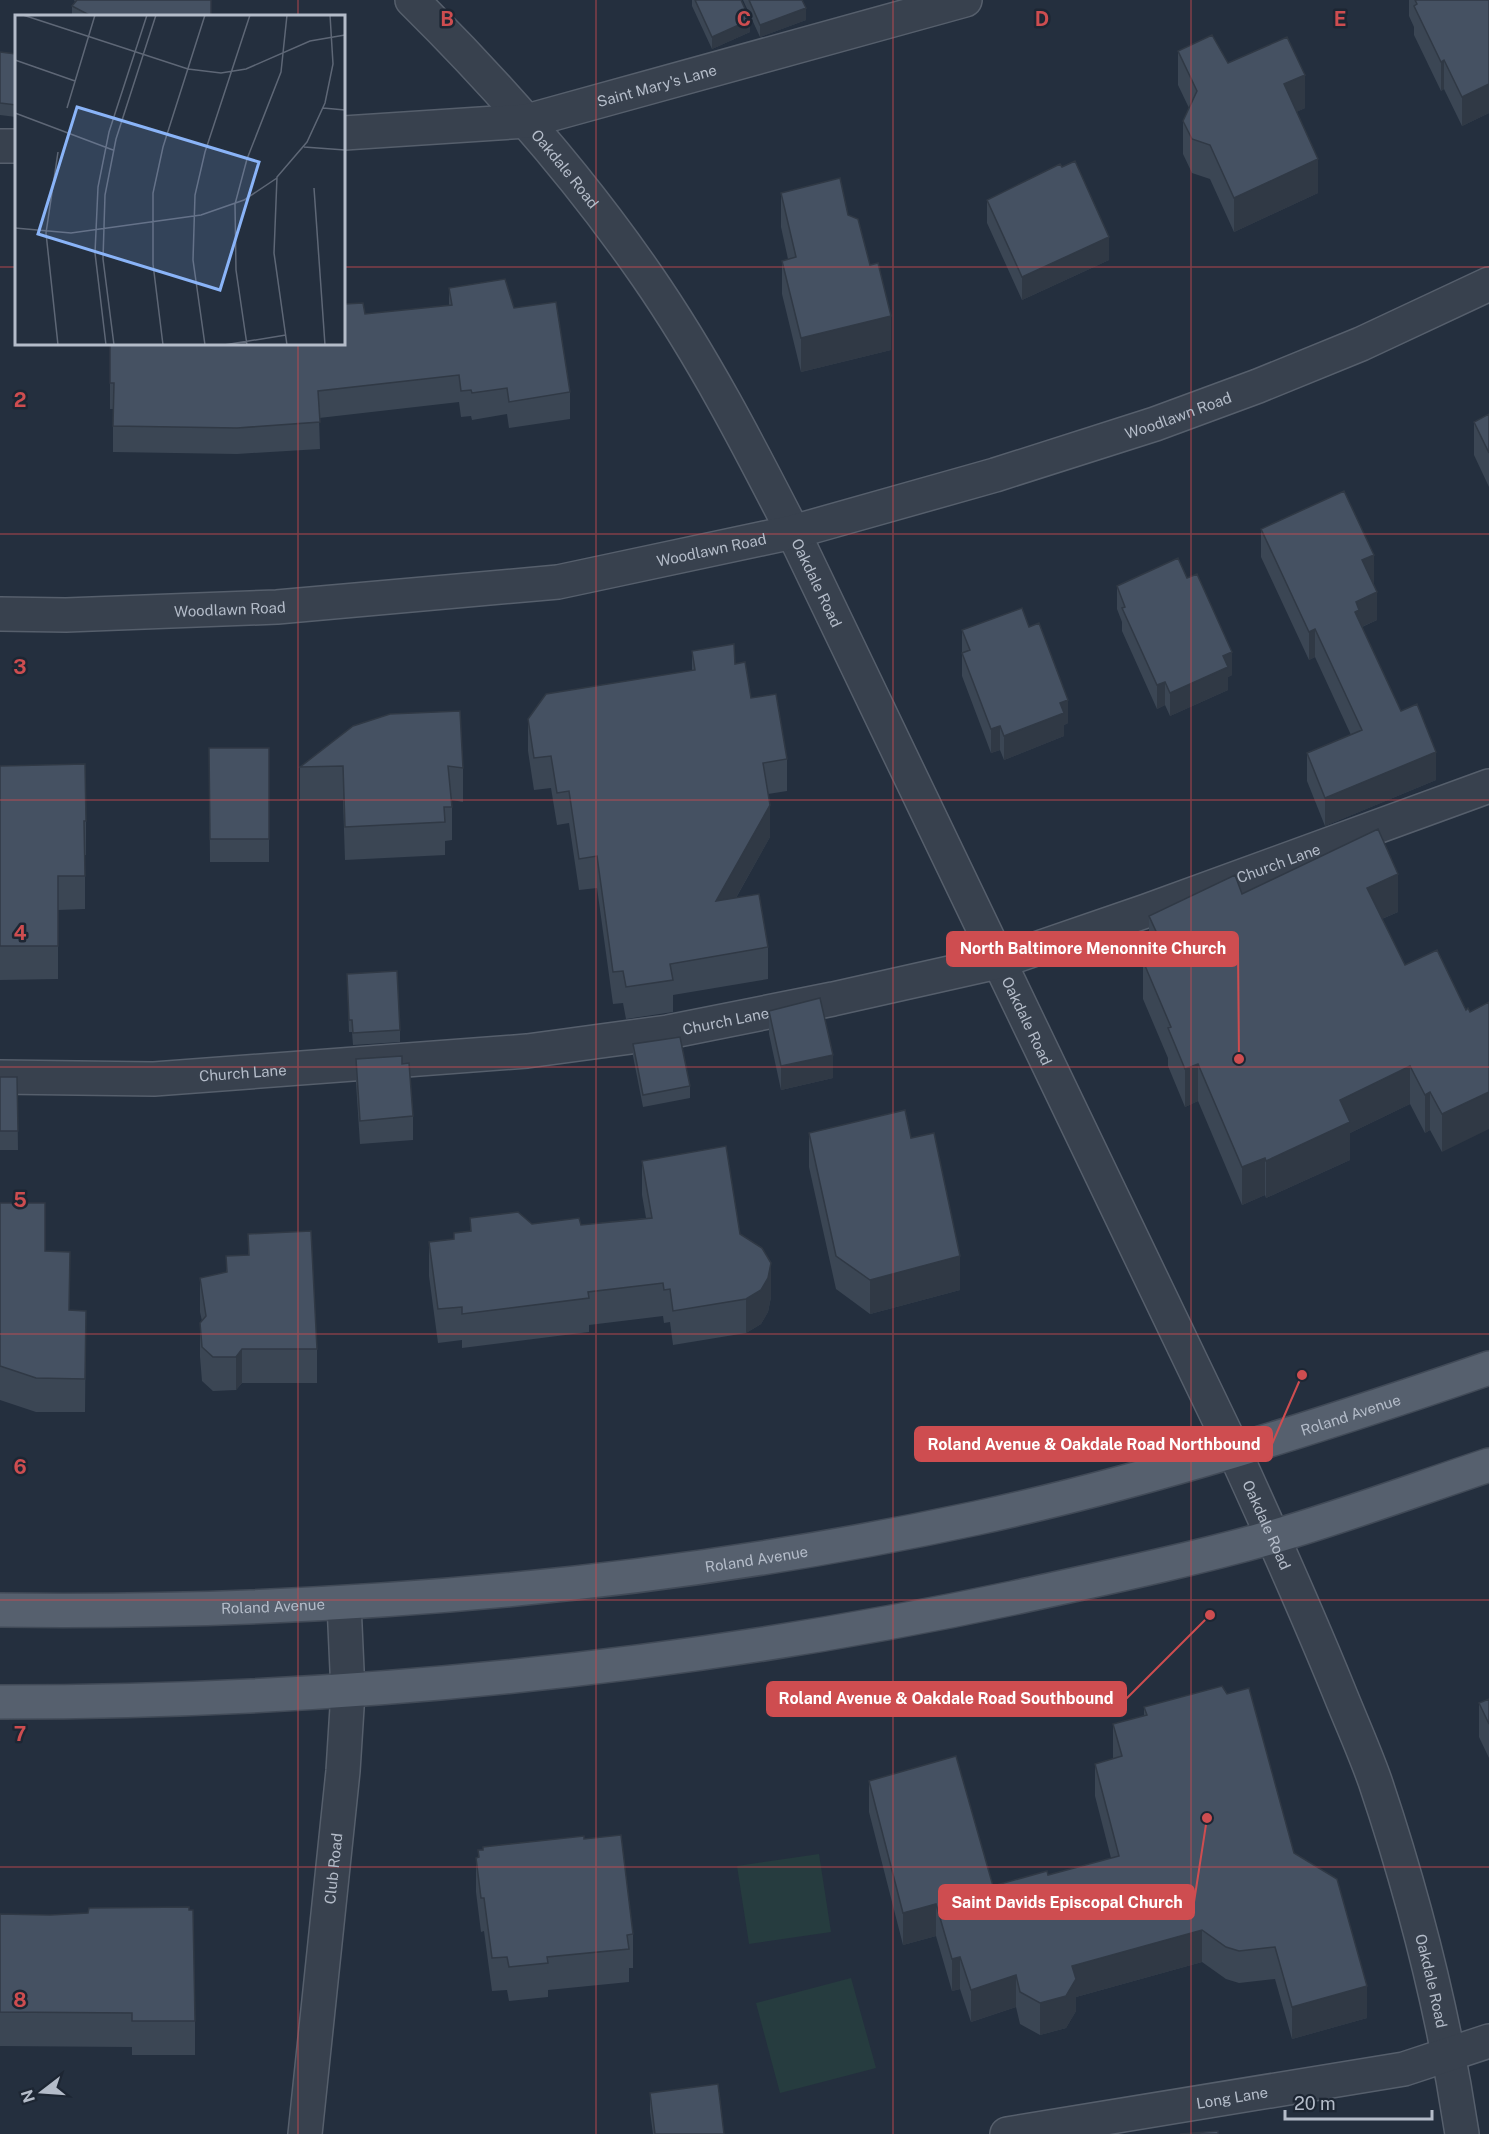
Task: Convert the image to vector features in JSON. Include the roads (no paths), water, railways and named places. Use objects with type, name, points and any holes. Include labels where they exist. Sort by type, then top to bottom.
[{"type":"main road","name":"Roland Avenue","points":[[0,1610],[216,1609],[344,1604],[571,1583],[697,1567],[849,1542],[979,1517],[1234,1451],[1489,1368]]},
{"type":"main road","points":[[0,1702],[167,1700],[348,1692],[572,1672],[792,1641],[890,1624],[1129,1573],[1274,1536],[1489,1465]]},
{"type":"street","name":"Oakdale Road","points":[[411,0],[527,121],[592,200],[647,276],[704,367],[793,532],[1274,1536],[1375,1780],[1428,1957],[1450,2055],[1462,2134]]},
{"type":"street","name":"Saint Mary's Lane","points":[[345,133],[527,121],[964,0]]},
{"type":"street","points":[[0,146],[15,147]]},
{"type":"street","name":"Woodlawn Road","points":[[0,614],[66,615],[277,607],[558,582],[793,532],[995,476],[1155,424],[1258,386],[1361,344],[1489,284]]},
{"type":"street","name":"Church Lane","points":[[0,1077],[154,1079],[527,1051],[669,1032],[833,999],[998,962],[1146,911],[1489,786]]},
{"type":"street","name":"Club Road","points":[[304,2134],[343,1771],[348,1692],[344,1604]]},
{"type":"street","name":"Long Lane","points":[[1007,2134],[1404,2069],[1489,2041]]},
{"type":"place","name":"North Baltimore Menonnite Church","points":[[1239,1059]]},
{"type":"place","name":"Roland Avenue & Oakdale Road Northbound","points":[[1302,1375]]},
{"type":"place","name":"Roland Avenue & Oakdale Road Southbound","points":[[1210,1615]]},
{"type":"place","name":"Saint Davids Episcopal Church","points":[[1207,1818]]}]
